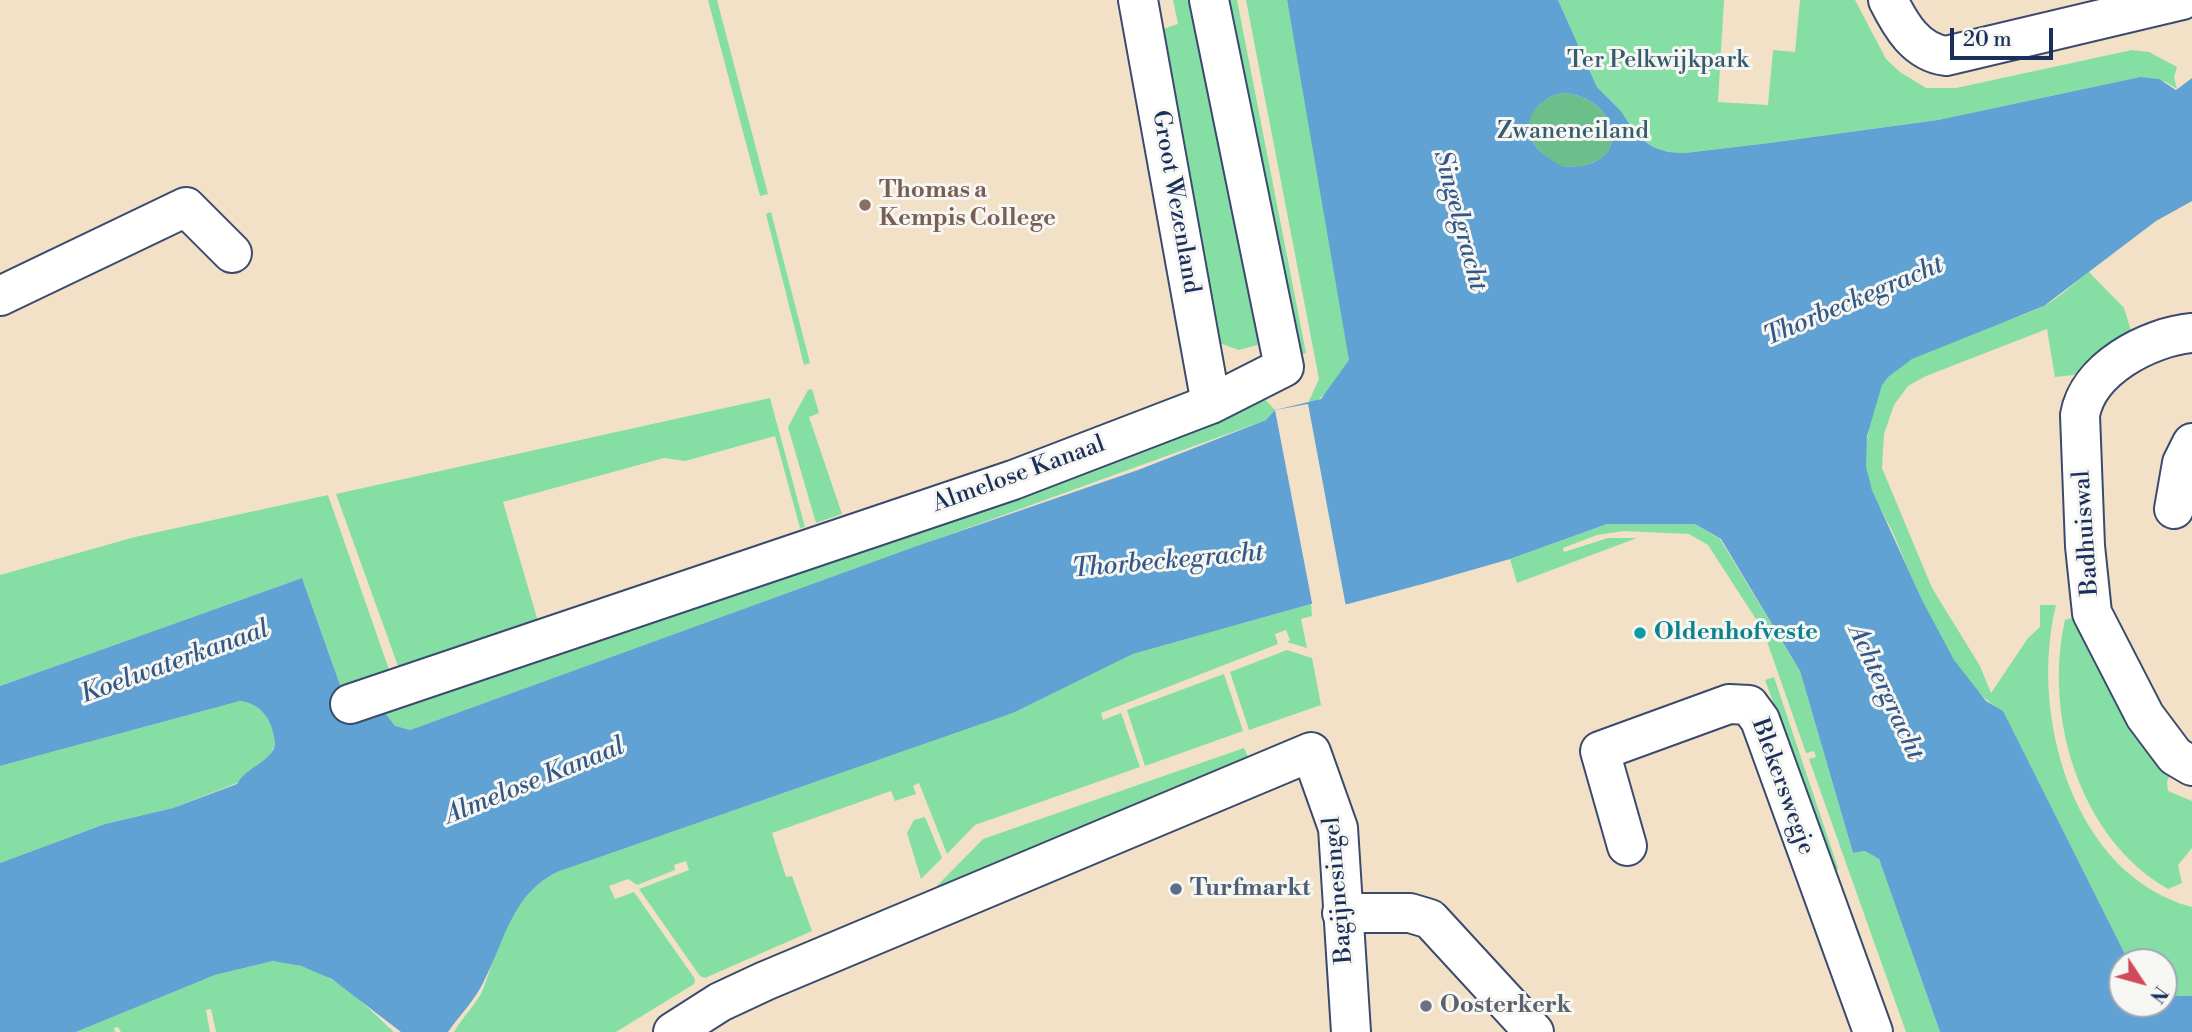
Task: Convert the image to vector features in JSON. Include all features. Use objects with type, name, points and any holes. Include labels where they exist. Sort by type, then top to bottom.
[{"type":"street","name":"Groot Wezenland","points":[[1138,0],[1211,404]]},
{"type":"street","name":"Almelose Kanaal","points":[[350,704],[1013,480],[1211,404],[1284,367],[1209,0]]},
{"type":"street","points":[[1888,0],[1917,44],[1935,55],[1947,56],[2182,0]]},
{"type":"street","points":[[0,296],[186,208],[232,253]]},
{"type":"street","name":"Badhuiswal","points":[[2192,333],[2178,334],[2119,362],[2096,379],[2083,398],[2080,415],[2085,546],[2092,613],[2146,716],[2175,756],[2192,766]]},
{"type":"street","points":[[2174,509],[2182,463],[2192,443]]},
{"type":"street","name":"Blekerswegje","points":[[1627,846],[1592,745],[1729,704],[1749,705],[1760,720],[1873,1032]]},
{"type":"street","name":"Bagijnesingel","points":[[673,1032],[720,1002],[752,986],[1311,752],[1338,828],[1351,1032]]},
{"type":"street","points":[[1342,914],[1410,913],[1430,919],[1534,1032]]},
{"type":"green space","points":[[708,0],[717,0],[768,194],[760,196]]},
{"type":"green space","points":[[1173,0],[1200,0],[1268,342],[1239,350],[1219,343],[1154,32],[1178,24]]},
{"type":"green space","points":[[1225,0],[1237,0],[1306,353],[1296,356]]},
{"type":"green space","points":[[1246,0],[1287,0],[1346,330],[1349,361],[1329,391],[1313,404],[1309,401],[1319,379]]},
{"type":"green space","name":"Ter Pelkwijkpark","points":[[1558,0],[1724,0],[1718,102],[1768,105],[1773,50],[1795,52],[1800,0],[1855,0],[1886,59],[1900,72],[1926,88],[1956,88],[2132,50],[2149,52],[2177,67],[2174,77],[2177,89],[2166,82],[2140,77],[1938,120],[1685,153],[1668,152],[1653,147],[1637,136],[1621,111],[1597,87]]},
{"type":"green space","name":"Zwaneneiland","points":[[1563,93],[1583,98],[1598,107],[1608,120],[1612,134],[1610,147],[1601,158],[1585,165],[1561,166],[1534,144],[1529,131],[1531,116],[1541,103]]},
{"type":"green space","points":[[771,212],[810,363],[804,365],[766,214]]},
{"type":"green space","points":[[2089,272],[2124,308],[2133,337],[2074,375],[2055,377],[2047,329],[1926,376],[1908,386],[1894,405],[1884,434],[1882,468],[1932,588],[1980,666],[1991,693],[2028,638],[2040,627],[2040,605],[2056,605],[2049,648],[2049,694],[2056,740],[2069,785],[2089,826],[2116,862],[2151,889],[2192,907],[2192,996],[2178,996],[2178,948],[2122,948],[2003,712],[1984,697],[1966,677],[1937,631],[1874,494],[1866,469],[1870,421],[1882,384],[1887,377],[1919,355],[2042,307]]},
{"type":"green space","points":[[812,389],[819,413],[809,417],[842,514],[816,523],[788,427],[808,390]]},
{"type":"green space","points":[[1261,395],[1275,410],[1266,420],[410,730],[395,727],[385,714],[372,719],[359,718]]},
{"type":"green space","points":[[770,398],[805,527],[800,528],[775,436],[685,461],[664,458],[503,502],[540,628],[402,677],[336,494]]},
{"type":"green space","points":[[328,495],[393,681],[344,696],[302,578],[0,686],[0,575],[135,537]]},
{"type":"green space","points":[[1607,524],[1695,524],[1720,539],[1800,671],[1853,853],[1865,851],[1879,859],[1940,1032],[1906,1032],[1809,759],[1816,757],[1814,751],[1806,753],[1763,630],[1708,545],[1689,534],[1624,531],[1597,535],[1563,548],[1564,552],[1608,538],[1637,538],[1517,583],[1510,559]]},
{"type":"green space","points":[[1311,604],[1312,616],[1301,619],[1307,648],[1287,642],[1290,640],[1286,630],[1275,634],[1278,644],[1101,713],[1103,720],[1121,713],[1140,767],[975,825],[947,854],[919,783],[913,786],[916,794],[895,801],[891,791],[772,833],[786,877],[792,876],[812,931],[705,978],[700,976],[639,889],[689,870],[686,861],[674,865],[675,870],[637,885],[628,879],[609,886],[615,899],[634,892],[695,979],[694,984],[616,1032],[454,1032],[481,993],[502,938],[518,907],[542,882],[557,872],[1013,713],[1133,654]]},
{"type":"green space","points":[[2075,617],[2156,765],[2162,773],[2168,768],[2173,769],[2167,781],[2168,791],[2192,801],[2192,848],[2178,865],[2182,883],[2168,889],[2137,867],[2112,839],[2091,807],[2075,772],[2059,696],[2065,620]]},
{"type":"green space","points":[[1287,650],[1312,658],[1321,705],[1249,730],[1230,672]]},
{"type":"green space","points":[[1224,674],[1243,731],[1145,766],[1127,710]]},
{"type":"green space","points":[[1774,677],[1838,868],[1836,873],[1765,680]]},
{"type":"green space","points":[[240,701],[261,710],[272,728],[275,744],[270,755],[237,783],[173,808],[105,824],[0,863],[0,766]]},
{"type":"green space","points":[[1244,748],[1250,761],[930,893],[983,839]]},
{"type":"green space","points":[[925,817],[942,858],[921,879],[907,833],[914,820]]},
{"type":"green space","points":[[273,961],[312,970],[341,985],[394,1032],[216,1032],[211,1009],[206,1010],[210,1032],[121,1032],[118,1027],[114,1028],[115,1032],[76,1032],[215,975]]},
{"type":"water","points":[[1287,0],[1558,0],[1597,87],[1621,111],[1637,136],[1653,147],[1668,152],[1685,153],[1938,120],[2140,77],[2159,79],[2176,90],[2192,78],[2192,201],[2156,221],[2044,306],[1912,359],[1888,377],[1882,385],[1867,436],[1866,467],[1872,490],[1922,600],[1954,660],[1986,701],[2003,711],[2122,948],[2108,948],[2108,1018],[2178,1018],[2178,996],[2192,996],[2192,1032],[1940,1032],[1879,859],[1865,851],[1853,853],[1800,671],[1721,539],[1695,524],[1607,524],[1510,559],[1430,582],[1348,604],[1311,604],[1133,654],[1013,713],[557,872],[529,893],[519,906],[480,989],[448,1032],[401,1032],[332,979],[301,966],[273,961],[215,975],[76,1032],[0,1032],[0,863],[105,824],[173,808],[237,784],[246,773],[269,755],[275,744],[272,728],[261,710],[240,701],[0,766],[0,686],[302,578],[344,696],[359,718],[372,719],[385,713],[395,726],[410,730],[917,546],[1138,470],[1266,420],[1275,410],[1321,399],[1349,360]],"holes":[[[1563,93],[1583,98],[1598,107],[1608,120],[1612,134],[1610,147],[1601,158],[1585,165],[1561,166],[1534,144],[1530,131],[1532,116],[1535,109],[1547,99]]]},
{"type":"pier","points":[[1308,404],[1346,607],[1313,608],[1275,410]]},
{"type":"place","name":"Thomas a Kempis College","points":[[865,205]]},
{"type":"place","name":"Oldenhofveste","points":[[1640,633]]},
{"type":"place","name":"Turfmarkt","points":[[1176,889]]},
{"type":"place","name":"Oosterkerk","points":[[1426,1006]]},
{"type":"water label","name":"Singelgracht","points":[[1459,221]]},
{"type":"water label","name":"Thorbeckegracht","points":[[1854,302]]},
{"type":"water label","name":"Thorbeckegracht","points":[[1168,562]]},
{"type":"water label","name":"Koelwaterkanaal","points":[[175,663]]},
{"type":"water label","name":"Achtergracht","points":[[1885,693]]}]
